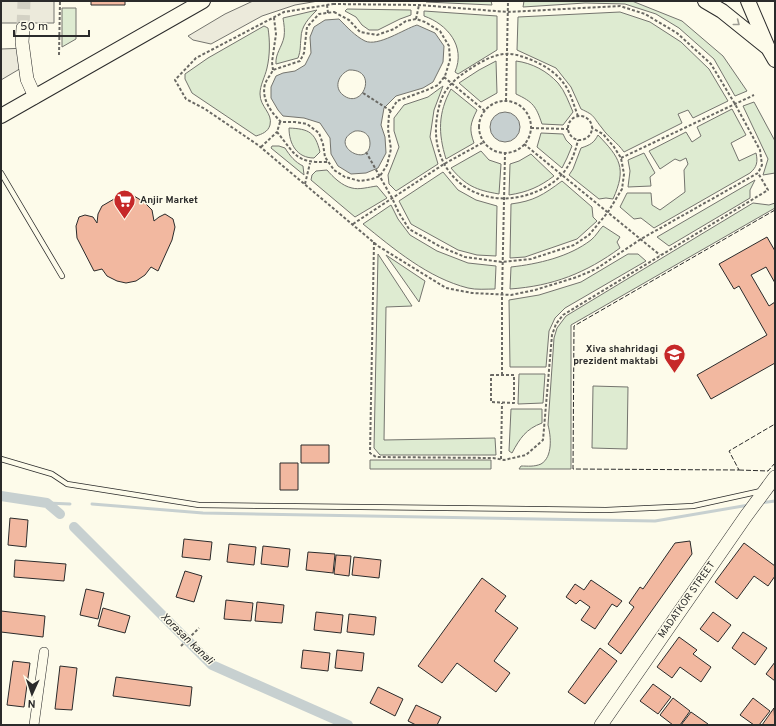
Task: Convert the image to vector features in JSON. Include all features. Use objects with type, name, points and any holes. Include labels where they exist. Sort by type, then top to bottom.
[{"type":"main road","points":[[1,116],[203,1]]},
{"type":"main road","points":[[704,1],[722,11],[772,54]]},
{"type":"main road","points":[[748,1],[772,54]]},
{"type":"street","points":[[23,28],[22,42],[27,79],[36,97]]},
{"type":"street","name":"MADATKOR STREET","points":[[600,725],[746,516],[775,477]]},
{"type":"street","points":[[34,725],[44,652]]},
{"type":"lane","points":[[1,173],[62,276]]},
{"type":"lane","points":[[1,459],[52,474],[67,484],[199,505],[606,510],[693,506],[763,492]]},
{"type":"path","points":[[59,55],[60,1]]},
{"type":"path","points":[[506,101],[508,1]]},
{"type":"path","points":[[333,4],[419,5],[508,12],[620,6],[645,14],[676,33],[711,64],[735,104],[760,150],[762,165],[758,173],[641,239],[596,269],[577,277],[535,290],[511,295],[472,293],[446,288],[374,242],[261,147],[205,109],[186,99],[175,80],[196,58],[284,12],[333,4]]},
{"type":"path","points":[[327,5],[328,13]]},
{"type":"path","points":[[416,19],[419,5]]},
{"type":"path","points":[[273,70],[300,61],[304,53],[307,27],[319,14],[334,12],[349,20],[360,32],[377,35],[394,29],[406,21],[416,19],[425,22],[440,31],[449,46],[450,60],[444,77],[438,85],[397,101],[390,114],[388,129],[391,149],[387,165],[380,176],[360,181],[345,178],[334,170],[324,157],[323,144],[319,133],[307,124],[280,122],[271,112],[264,96],[265,84],[273,70],[272,62],[276,34],[274,17]]},
{"type":"path","points":[[578,116],[565,86],[552,71],[530,59],[516,54],[507,54],[496,55],[472,68],[451,83],[446,89],[438,108],[435,128],[435,139],[440,156],[457,182],[474,193],[489,198],[504,200],[522,197],[541,191],[550,185],[568,166],[578,140]]},
{"type":"path","points":[[444,77],[485,111]]},
{"type":"path","points":[[363,93],[391,111]]},
{"type":"path","points":[[621,158],[754,95]]},
{"type":"path","points":[[506,101],[523,107],[528,114],[531,123],[531,132],[528,140],[522,147],[514,152],[505,153],[493,150],[484,142],[480,134],[479,126],[485,111],[491,105],[506,101]]},
{"type":"path","points":[[578,116],[587,118],[590,121],[592,128],[590,136],[582,140],[571,137],[568,129],[569,122],[578,116]]},
{"type":"path","points":[[261,147],[277,132],[280,122]]},
{"type":"path","points":[[531,128],[568,129]]},
{"type":"path","points":[[366,152],[409,229],[441,247],[465,257],[502,262],[532,260],[574,244],[589,235],[608,212],[622,189],[624,174],[621,158],[603,134],[592,128]]},
{"type":"path","points":[[277,132],[295,156],[310,163],[328,162]]},
{"type":"path","points":[[352,224],[444,164],[484,142]]},
{"type":"path","points":[[524,144],[660,255]]},
{"type":"path","points":[[502,375],[502,262],[505,153]]},
{"type":"path","points":[[305,184],[310,163]]},
{"type":"path","points":[[374,242],[370,452],[376,457],[501,459],[526,455],[543,440],[552,335],[556,324],[563,315],[768,190],[758,173]]},
{"type":"path","points":[[491,375],[514,375],[514,402],[502,403],[491,402],[491,375]]},
{"type":"path","points":[[501,459],[502,403]]},
{"type":"path","points":[[181,646],[199,628]]},
{"type":"green space","points":[[491,1],[492,5],[426,2]]},
{"type":"green space","points":[[524,1],[632,1],[682,21],[723,56],[747,91],[735,96],[714,59],[679,28],[656,14],[625,4],[585,3],[523,7]]},
{"type":"green space","points":[[62,8],[76,8],[76,39],[62,47]]},
{"type":"green space","points":[[347,9],[411,10],[411,15],[378,30],[369,30],[362,25],[356,17],[345,11]]},
{"type":"green space","points":[[317,10],[308,19],[302,30],[298,58],[276,64],[284,37],[283,18]]},
{"type":"green space","points":[[424,11],[497,16],[497,50],[458,74],[455,72],[458,62],[458,53],[452,37],[440,24],[424,16]]},
{"type":"green space","points":[[620,12],[650,22],[681,42],[709,69],[728,101],[693,118],[688,110],[678,114],[682,123],[624,152],[589,113],[581,109],[571,87],[556,68],[517,50],[518,17]]},
{"type":"green space","points":[[264,26],[268,28],[269,53],[267,68],[260,94],[262,103],[270,117],[270,125],[266,131],[256,136],[192,93],[185,79],[185,74],[208,58]]},
{"type":"green space","points":[[496,61],[497,93],[481,102],[459,83]]},
{"type":"green space","points":[[516,61],[539,68],[554,79],[560,86],[567,97],[573,112],[563,125],[542,124],[533,105],[516,94]]},
{"type":"green space","points":[[443,86],[434,110],[430,137],[438,164],[396,191],[389,184],[388,175],[399,147],[394,131],[394,118],[404,105],[428,97]]},
{"type":"green space","points":[[451,89],[477,110],[471,126],[471,134],[474,143],[446,159],[443,150],[441,123],[444,106]]},
{"type":"green space","points":[[754,102],[775,141],[775,173],[763,175],[768,159],[743,106]]},
{"type":"green space","points":[[732,109],[746,135],[731,143],[739,161],[756,153],[756,164],[750,173],[654,228],[641,218],[634,219],[620,207],[627,193],[651,193],[652,205],[660,210],[685,192],[684,170],[688,164],[686,158],[680,161],[675,159],[660,169],[649,151],[686,132],[692,142],[701,136],[697,127]]},
{"type":"green space","points":[[289,128],[302,129],[310,133],[316,140],[320,152],[314,158],[303,156],[299,153],[292,145]]},
{"type":"green space","points":[[541,133],[563,134],[572,146],[562,168],[537,147]]},
{"type":"green space","points":[[598,135],[612,150],[619,164],[620,179],[613,199],[599,199],[569,175],[573,169],[581,148],[587,146],[595,140]]},
{"type":"green space","points":[[272,146],[285,148],[298,163],[303,166],[304,175],[271,148]]},
{"type":"green space","points":[[481,151],[489,160],[501,164],[499,194],[484,191],[472,186],[456,174],[451,168]]},
{"type":"green space","points":[[644,153],[655,173],[650,177],[651,186],[628,187],[630,171],[628,160]]},
{"type":"green space","points":[[531,154],[554,176],[533,188],[509,195],[510,164]]},
{"type":"green space","points":[[327,170],[338,181],[348,187],[358,189],[377,186],[387,198],[355,217],[311,180],[312,175],[316,171]]},
{"type":"green space","points":[[443,172],[458,190],[476,200],[497,206],[496,256],[477,255],[458,250],[411,224],[399,201]]},
{"type":"green space","points":[[755,180],[750,190],[750,198],[669,246],[657,237]]},
{"type":"green space","points":[[562,181],[592,207],[593,217],[597,221],[577,239],[525,257],[510,258],[511,204],[538,197]]},
{"type":"green space","points":[[753,203],[769,205],[775,203],[775,208],[571,325],[571,469],[519,469],[521,466],[541,464],[548,456],[550,435],[548,425],[554,338],[557,328],[566,316]]},
{"type":"green space","points":[[391,205],[398,219],[410,235],[437,251],[468,263],[496,266],[495,289],[468,288],[439,277],[412,262],[363,224]]},
{"type":"green space","points":[[603,226],[620,237],[617,242],[620,248],[607,257],[595,265],[568,277],[541,285],[510,289],[511,267],[542,262],[573,251],[591,240]]},
{"type":"green space","points":[[378,254],[412,306],[386,307],[384,440],[495,438],[496,455],[380,455],[374,448]]},
{"type":"green space","points":[[628,254],[638,254],[646,261],[565,308],[555,318],[549,331],[546,367],[510,367],[509,300],[539,295],[581,282]]},
{"type":"green space","points":[[386,255],[425,281],[419,302]]},
{"type":"green space","points":[[519,374],[545,374],[543,403],[518,404]]},
{"type":"green space","points":[[593,386],[628,387],[627,449],[592,448]]},
{"type":"green space","points":[[511,409],[542,409],[542,423],[536,425],[524,435],[512,453],[509,451]]},
{"type":"green space","points":[[370,460],[491,460],[491,469],[370,469]]},
{"type":"shaded area","points":[[1,1],[54,1],[54,23],[1,23]]},
{"type":"shaded area","points":[[253,1],[318,1],[295,5],[262,16],[211,44],[193,40],[188,36],[225,14]]},
{"type":"shaded area","points":[[339,19],[358,37],[370,42],[384,40],[417,25],[435,33],[444,46],[443,62],[433,82],[423,88],[396,96],[384,108],[381,125],[385,137],[386,153],[378,168],[366,173],[351,174],[338,166],[331,154],[330,138],[320,123],[304,118],[283,116],[271,98],[271,87],[276,76],[295,71],[305,65],[311,53],[310,37],[314,27],[325,20]],"holes":[[[349,70],[358,71],[364,76],[366,82],[362,94],[357,98],[350,98],[343,95],[338,88],[338,81],[342,74]],[[355,131],[361,131],[369,137],[370,143],[368,151],[364,154],[352,152],[347,148],[345,142],[347,136]]]},
{"type":"shaded area","points":[[28,48],[28,64],[1,80],[1,49]]},
{"type":"shaded area","points":[[505,112],[516,116],[520,127],[516,138],[505,142],[494,138],[490,127],[494,116]]},
{"type":"building","points":[[91,1],[125,1],[125,5],[91,5]]},
{"type":"building","points":[[121,195],[134,196],[144,202],[152,210],[154,221],[165,214],[173,219],[175,227],[172,240],[158,271],[151,267],[145,275],[136,281],[126,283],[117,281],[107,276],[102,269],[94,271],[77,238],[76,226],[79,217],[85,215],[93,217],[97,223],[98,214],[102,206]]},
{"type":"building","points":[[767,237],[775,251],[775,283],[766,267],[751,275],[769,306],[775,302],[775,363],[711,399],[697,375],[767,335],[739,286],[734,289],[719,264]]},
{"type":"building","points":[[301,445],[329,445],[329,463],[301,463]]},
{"type":"building","points":[[280,463],[298,463],[298,490],[280,490]]},
{"type":"building","points":[[10,518],[28,520],[26,547],[8,545]]},
{"type":"building","points":[[184,539],[212,542],[210,560],[182,557]]},
{"type":"building","points":[[690,541],[692,554],[621,654],[608,644],[634,607],[629,603],[640,587],[643,589],[675,543]]},
{"type":"building","points":[[744,543],[775,566],[775,576],[768,586],[754,576],[737,599],[715,582]]},
{"type":"building","points":[[229,544],[256,547],[254,565],[227,562]]},
{"type":"building","points":[[263,546],[290,549],[288,567],[261,564]]},
{"type":"building","points":[[308,552],[335,554],[333,573],[306,570]]},
{"type":"building","points":[[336,555],[351,556],[349,576],[334,574]]},
{"type":"building","points":[[354,557],[381,560],[379,578],[352,575]]},
{"type":"building","points":[[15,560],[66,564],[64,581],[14,577]]},
{"type":"building","points":[[185,571],[202,576],[194,602],[176,597]]},
{"type":"building","points":[[482,578],[506,596],[495,611],[518,628],[494,661],[510,673],[496,692],[457,663],[442,683],[418,666]]},
{"type":"building","points":[[591,580],[622,601],[617,607],[612,604],[595,629],[581,620],[590,607],[580,600],[576,604],[566,597],[575,584],[584,590]]},
{"type":"building","points":[[86,589],[104,593],[98,619],[80,615]]},
{"type":"building","points":[[226,600],[253,603],[251,621],[224,619]]},
{"type":"building","points":[[257,602],[284,605],[282,623],[255,621]]},
{"type":"building","points":[[103,608],[130,616],[125,633],[98,626]]},
{"type":"building","points":[[1,611],[45,616],[43,637],[1,632]]},
{"type":"building","points":[[316,612],[343,615],[341,633],[314,630]]},
{"type":"building","points":[[713,612],[731,625],[718,642],[700,629]]},
{"type":"building","points":[[349,614],[376,617],[374,635],[347,632]]},
{"type":"building","points":[[743,632],[767,648],[755,665],[732,648]]},
{"type":"building","points":[[679,637],[697,650],[693,654],[711,667],[701,682],[680,667],[672,678],[657,667]]},
{"type":"building","points":[[600,648],[617,661],[585,704],[568,692]]},
{"type":"building","points":[[303,650],[330,653],[328,671],[301,668]]},
{"type":"building","points":[[337,650],[364,653],[362,671],[335,668]]},
{"type":"building","points":[[13,661],[30,663],[24,707],[7,705]]},
{"type":"building","points":[[775,662],[775,681],[766,674]]},
{"type":"building","points":[[60,666],[77,668],[72,710],[55,709]]},
{"type":"building","points":[[116,677],[192,687],[190,706],[113,696]]},
{"type":"building","points":[[653,684],[671,697],[658,714],[640,701]]},
{"type":"building","points":[[378,687],[403,699],[395,716],[370,703]]},
{"type":"building","points":[[673,698],[690,711],[680,725],[673,725],[660,715]]},
{"type":"building","points":[[753,698],[770,711],[759,725],[754,725],[740,715]]},
{"type":"building","points":[[416,705],[441,717],[437,725],[416,725],[408,721]]},
{"type":"building","points":[[774,708],[775,725],[762,725]]},
{"type":"building","points":[[691,712],[708,724],[708,725],[681,725]]},
{"type":"waterway","name":"Xorasan kanali","points":[[1,496],[47,503],[60,514]]},
{"type":"waterway","points":[[760,503],[775,501]]},
{"type":"waterway","points":[[47,503],[70,504]]},
{"type":"waterway","points":[[92,504],[203,513],[655,521],[749,505]]},
{"type":"waterway","name":"Xorasan kanali","points":[[74,527],[212,665],[348,725]]},
{"type":"tunnel","points":[[23,28],[24,1]]},
{"type":"fence","points":[[775,210],[574,326],[573,469],[739,470],[729,451],[775,424]]},
{"type":"fence","points":[[739,470],[768,471],[775,463]]},
{"type":"place","name":"Anjir Market","points":[[125,220]]},
{"type":"place","name":"Xiva shahridagi prezident maktabi","points":[[674,374]]}]
